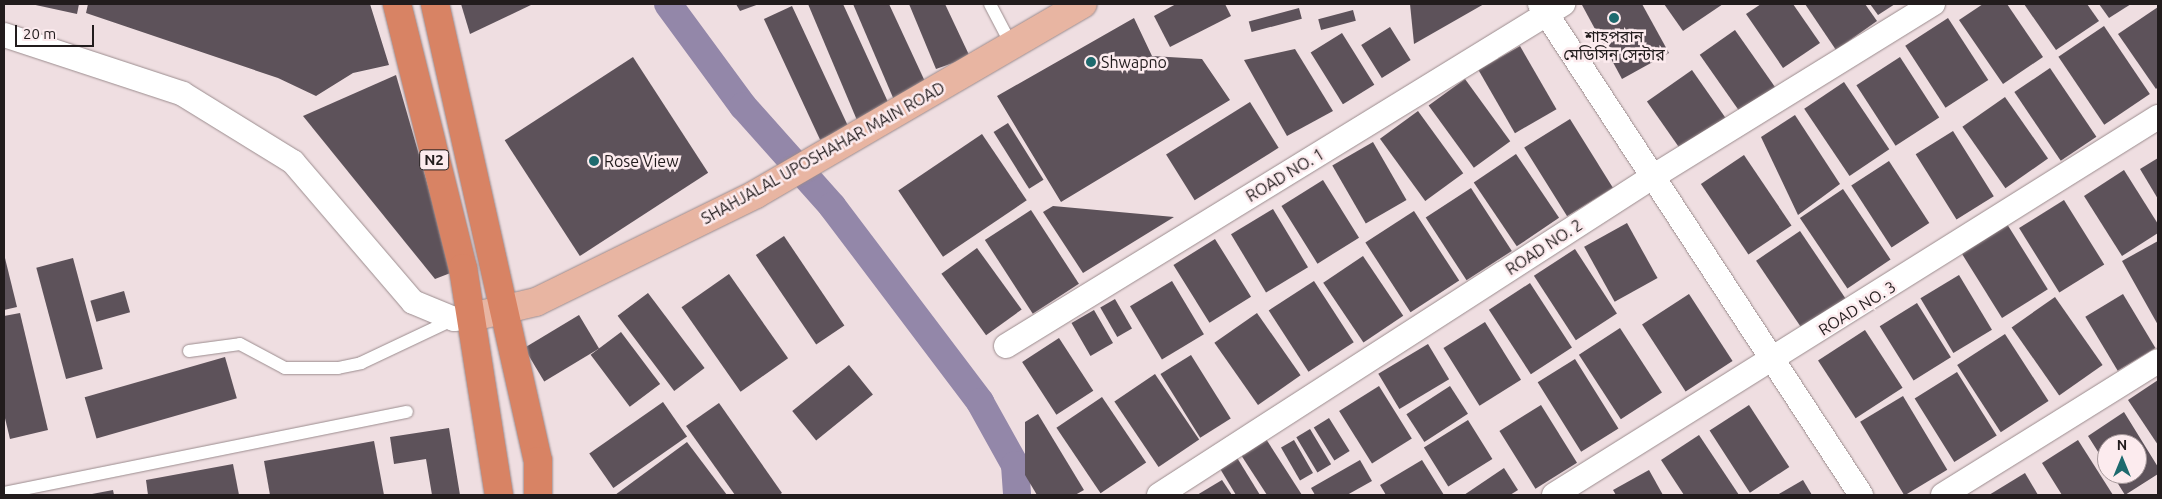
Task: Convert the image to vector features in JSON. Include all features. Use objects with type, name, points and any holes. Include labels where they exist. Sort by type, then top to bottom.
[{"type":"highway","name":"N2","points":[[397,4],[499,495]]},
{"type":"highway","name":"N2","points":[[435,4],[506,310],[538,461],[538,495]]},
{"type":"main road","name":"SHAHJALAL UPOSHAHAR MAIN ROAD","points":[[463,318],[536,302],[756,194],[1083,4]]},
{"type":"street","name":"ROAD NO. 2","points":[[1159,495],[1654,176],[1933,4]]},
{"type":"street","points":[[1550,7],[1654,176],[1776,360],[1861,495]]},
{"type":"street","name":"ROAD NO. 1","points":[[1006,346],[1550,7]]},
{"type":"street","points":[[4,35],[183,94],[293,162],[413,302],[463,318]]},
{"type":"street","name":"ROAD NO. 3","points":[[1554,495],[1776,360],[2158,117]]},
{"type":"street","points":[[1943,495],[2158,361]]},
{"type":"lane","points":[[990,4],[1012,46]]},
{"type":"lane","points":[[189,351],[240,344],[285,368],[338,368],[361,363],[463,318]]},
{"type":"lane","points":[[4,493],[407,412]]},
{"type":"building","points":[[31,4],[79,4],[77,14]]},
{"type":"building","points":[[88,4],[370,4],[389,65],[353,73],[316,96],[278,78],[86,13]]},
{"type":"building","points":[[461,4],[533,4],[470,34]]},
{"type":"building","points":[[736,4],[759,4],[740,11]]},
{"type":"building","points":[[808,4],[843,4],[893,113],[859,125]]},
{"type":"building","points":[[853,4],[889,4],[928,88],[894,100]]},
{"type":"building","points":[[909,4],[945,4],[970,57],[936,69]]},
{"type":"building","points":[[1176,4],[1225,4],[1231,16],[1170,47],[1154,16]]},
{"type":"building","points":[[1410,4],[1484,4],[1414,44]]},
{"type":"building","points":[[1642,4],[1669,53],[1622,79],[1582,5]]},
{"type":"building","points":[[1664,4],[1723,4],[1683,31]]},
{"type":"building","points":[[1761,4],[1793,4],[1820,43],[1783,68],[1746,14]]},
{"type":"building","points":[[1805,4],[1865,4],[1877,21],[1836,50]]},
{"type":"building","points":[[1870,4],[1895,4],[1878,15]]},
{"type":"building","points":[[1983,4],[2007,4],[2043,57],[2003,84],[1959,20]]},
{"type":"building","points":[[2024,4],[2087,4],[2099,21],[2056,50]]},
{"type":"building","points":[[2099,4],[2131,4],[2109,18]]},
{"type":"building","points":[[792,6],[848,127],[820,140],[764,19]]},
{"type":"building","points":[[2158,7],[2158,87],[2156,89],[2118,34]]},
{"type":"building","points":[[1299,8],[1302,19],[1252,32],[1249,21]]},
{"type":"building","points":[[1353,10],[1356,21],[1321,30],[1318,19]]},
{"type":"building","points":[[1134,18],[1152,56],[1202,59],[1230,100],[1061,202],[997,96]]},
{"type":"building","points":[[1948,18],[1988,80],[1946,108],[1905,46]]},
{"type":"building","points":[[2104,26],[2150,94],[2104,125],[2058,57]]},
{"type":"building","points":[[1390,27],[1411,60],[1382,78],[1361,45]]},
{"type":"building","points":[[1735,30],[1777,91],[1742,115],[1700,55]]},
{"type":"building","points":[[1342,33],[1374,85],[1343,104],[1311,53]]},
{"type":"building","points":[[1520,46],[1556,109],[1515,133],[1478,70]]},
{"type":"building","points":[[1295,49],[1333,111],[1287,136],[1244,60]]},
{"type":"building","points":[[633,57],[708,173],[580,256],[505,140]]},
{"type":"building","points":[[1900,57],[1939,117],[1896,146],[1856,85]]},
{"type":"building","points":[[2050,68],[2096,137],[2061,161],[2014,92]]},
{"type":"building","points":[[1692,70],[1729,123],[1684,155],[1647,102]]},
{"type":"building","points":[[396,75],[453,272],[435,279],[303,116]]},
{"type":"building","points":[[1465,79],[1510,141],[1474,168],[1429,105]]},
{"type":"building","points":[[1844,82],[1889,149],[1850,176],[1804,109]]},
{"type":"building","points":[[2005,97],[2048,158],[2005,188],[1962,127]]},
{"type":"building","points":[[1250,102],[1279,148],[1195,200],[1166,154]]},
{"type":"building","points":[[1418,111],[1463,173],[1425,201],[1380,139]]},
{"type":"building","points":[[1795,115],[1840,184],[1798,215],[1761,137]]},
{"type":"building","points":[[1570,119],[1613,188],[1567,216],[1524,148]]},
{"type":"building","points":[[1008,123],[1044,180],[1029,189],[994,132]]},
{"type":"building","points":[[1953,131],[1994,196],[1956,220],[1916,154]]},
{"type":"building","points":[[982,134],[1027,200],[943,257],[898,190]]},
{"type":"building","points":[[1373,142],[1406,200],[1366,224],[1332,166]]},
{"type":"building","points":[[1516,154],[1559,218],[1517,246],[1474,183]]},
{"type":"building","points":[[1744,155],[1792,225],[1748,255],[1701,184]]},
{"type":"building","points":[[2158,158],[2158,199],[2140,169]]},
{"type":"building","points":[[1889,161],[1929,223],[1892,248],[1851,186]]},
{"type":"building","points":[[2124,170],[2158,224],[2158,233],[2122,256],[2084,196]]},
{"type":"building","points":[[1323,180],[1359,238],[1317,264],[1281,206]]},
{"type":"building","points":[[1471,188],[1512,251],[1467,280],[1426,217]]},
{"type":"building","points":[[1843,189],[1891,259],[1847,289],[1800,218]]},
{"type":"building","points":[[2064,200],[2104,264],[2059,293],[2019,228]]},
{"type":"building","points":[[1053,206],[1174,217],[1083,273],[1043,212]]},
{"type":"building","points":[[1273,209],[1308,267],[1266,293],[1231,234]]},
{"type":"building","points":[[1031,210],[1079,284],[1033,314],[985,240]]},
{"type":"building","points":[[1414,211],[1459,281],[1411,312],[1365,243]]},
{"type":"building","points":[[1627,223],[1658,278],[1615,302],[1584,247]]},
{"type":"building","points":[[2007,224],[2048,289],[2002,318],[1961,253]]},
{"type":"building","points":[[1800,231],[1848,301],[1804,331],[1756,261]]},
{"type":"building","points":[[784,236],[844,326],[816,345],[756,255]]},
{"type":"building","points":[[1215,239],[1251,297],[1209,323],[1173,265]]},
{"type":"building","points":[[2158,241],[2158,325],[2122,261]]},
{"type":"building","points":[[977,248],[1022,309],[986,335],[941,274]]},
{"type":"building","points":[[1575,249],[1617,314],[1576,340],[1534,276]]},
{"type":"building","points":[[4,254],[17,307],[4,310]]},
{"type":"building","points":[[1363,256],[1403,316],[1363,343],[1323,283]]},
{"type":"building","points":[[73,258],[103,369],[66,379],[36,268]]},
{"type":"building","points":[[729,274],[788,358],[741,392],[681,307]]},
{"type":"building","points":[[1959,275],[1992,330],[1953,353],[1920,298]]},
{"type":"building","points":[[1172,281],[1204,334],[1162,359],[1130,306]]},
{"type":"building","points":[[1314,281],[1354,342],[1308,372],[1269,310]]},
{"type":"building","points":[[1530,283],[1572,348],[1531,374],[1489,310]]},
{"type":"building","points":[[124,291],[130,312],[96,322],[90,301]]},
{"type":"building","points":[[648,293],[705,368],[674,391],[618,316]]},
{"type":"building","points":[[1689,294],[1733,361],[1686,392],[1642,324]]},
{"type":"building","points":[[2123,294],[2155,348],[2118,371],[2085,317]]},
{"type":"building","points":[[2055,297],[2103,365],[2059,395],[2012,327]]},
{"type":"building","points":[[1115,299],[1132,328],[1117,337],[1100,308]]},
{"type":"building","points":[[1917,303],[1951,357],[1914,381],[1880,326]]},
{"type":"building","points":[[1094,310],[1113,343],[1090,356],[1071,323]]},
{"type":"building","points":[[20,313],[48,430],[10,439],[4,414],[4,316]]},
{"type":"building","points":[[1257,313],[1301,375],[1258,405],[1214,343]]},
{"type":"building","points":[[579,315],[599,348],[544,381],[524,348]]},
{"type":"building","points":[[1485,322],[1521,380],[1479,406],[1443,348]]},
{"type":"building","points":[[1620,328],[1662,393],[1621,419],[1579,355]]},
{"type":"building","points":[[1865,330],[1903,388],[1856,418],[1818,360]]},
{"type":"building","points":[[621,332],[660,384],[630,407],[591,355]]},
{"type":"building","points":[[2005,334],[2049,401],[2001,432],[1957,365]]},
{"type":"building","points":[[1059,338],[1093,391],[1056,415],[1022,362]]},
{"type":"building","points":[[1428,344],[1449,379],[1399,409],[1378,374]]},
{"type":"building","points":[[1191,355],[1231,419],[1200,438],[1160,374]]},
{"type":"building","points":[[225,357],[237,398],[97,439],[85,397]]},
{"type":"building","points":[[1575,359],[1618,429],[1581,452],[1538,382]]},
{"type":"building","points":[[849,365],[873,395],[816,440],[792,411]]},
{"type":"building","points":[[1957,372],[1997,436],[1954,462],[1915,398]]},
{"type":"building","points":[[1155,374],[1199,439],[1159,467],[1114,401]]},
{"type":"building","points":[[2158,380],[2158,445],[2128,400]]},
{"type":"building","points":[[1379,386],[1412,439],[1372,463],[1339,411]]},
{"type":"building","points":[[1450,386],[1468,414],[1424,442],[1406,414]]},
{"type":"building","points":[[1903,396],[1947,470],[1904,495],[1860,422]]},
{"type":"building","points":[[1102,397],[1146,462],[1101,493],[1056,428]]},
{"type":"building","points":[[663,402],[687,436],[613,488],[589,454]]},
{"type":"building","points":[[719,403],[782,493],[779,495],[735,495],[686,426]]},
{"type":"building","points":[[1541,405],[1577,463],[1535,489],[1499,431]]},
{"type":"building","points":[[1749,405],[1789,467],[1750,493],[1710,431]]},
{"type":"building","points":[[2124,412],[2138,434],[2097,434],[2097,450],[2088,436]]},
{"type":"building","points":[[1038,414],[1084,490],[1075,495],[1037,495],[1025,475],[1025,422]]},
{"type":"building","points":[[1329,418],[1350,451],[1334,461],[1314,428]]},
{"type":"building","points":[[1468,420],[1492,459],[1448,487],[1424,448]]},
{"type":"building","points":[[449,428],[460,495],[432,495],[426,459],[394,464],[390,437]]},
{"type":"building","points":[[1310,429],[1331,464],[1317,472],[1296,437]]},
{"type":"building","points":[[1699,435],[1739,495],[1684,495],[1661,460]]},
{"type":"building","points":[[1266,439],[1302,495],[1267,495],[1241,455]]},
{"type":"building","points":[[1294,440],[1313,473],[1300,480],[1281,448]]},
{"type":"building","points":[[2078,440],[2097,470],[2097,484],[2106,484],[2113,495],[2062,495],[2042,463]]},
{"type":"building","points":[[374,441],[384,495],[270,495],[264,461]]},
{"type":"building","points":[[687,442],[727,495],[615,495]]},
{"type":"building","points":[[2147,449],[2158,467],[2158,474],[2147,481]]},
{"type":"building","points":[[1236,456],[1260,495],[1236,495],[1219,467]]},
{"type":"building","points":[[1360,460],[1372,481],[1347,495],[1315,495],[1311,488]]},
{"type":"building","points":[[1422,460],[1444,495],[1386,495],[1380,485]]},
{"type":"building","points":[[233,464],[239,495],[148,495],[146,480]]},
{"type":"building","points":[[1504,468],[1518,490],[1510,495],[1464,495]]},
{"type":"building","points":[[1649,470],[1663,495],[1616,495],[1613,490]]},
{"type":"building","points":[[2025,473],[2038,495],[1989,495]]},
{"type":"building","points":[[1222,480],[1232,495],[1197,495]]},
{"type":"building","points":[[1803,480],[1812,495],[1777,495]]},
{"type":"building","points":[[2118,484],[2142,484],[2125,495]]},
{"type":"building","points":[[113,490],[114,495],[92,495],[92,494]]},
{"type":"waterway","points":[[668,4],[743,106],[832,206],[980,402],[1015,465],[1017,495]]},
{"type":"place","name":"শাহপরান মেডিসিন সেন্টার","points":[[1614,18]]},
{"type":"place","name":"Shwapno","points":[[1091,62]]},
{"type":"place","name":"Rose View","points":[[594,161]]}]
